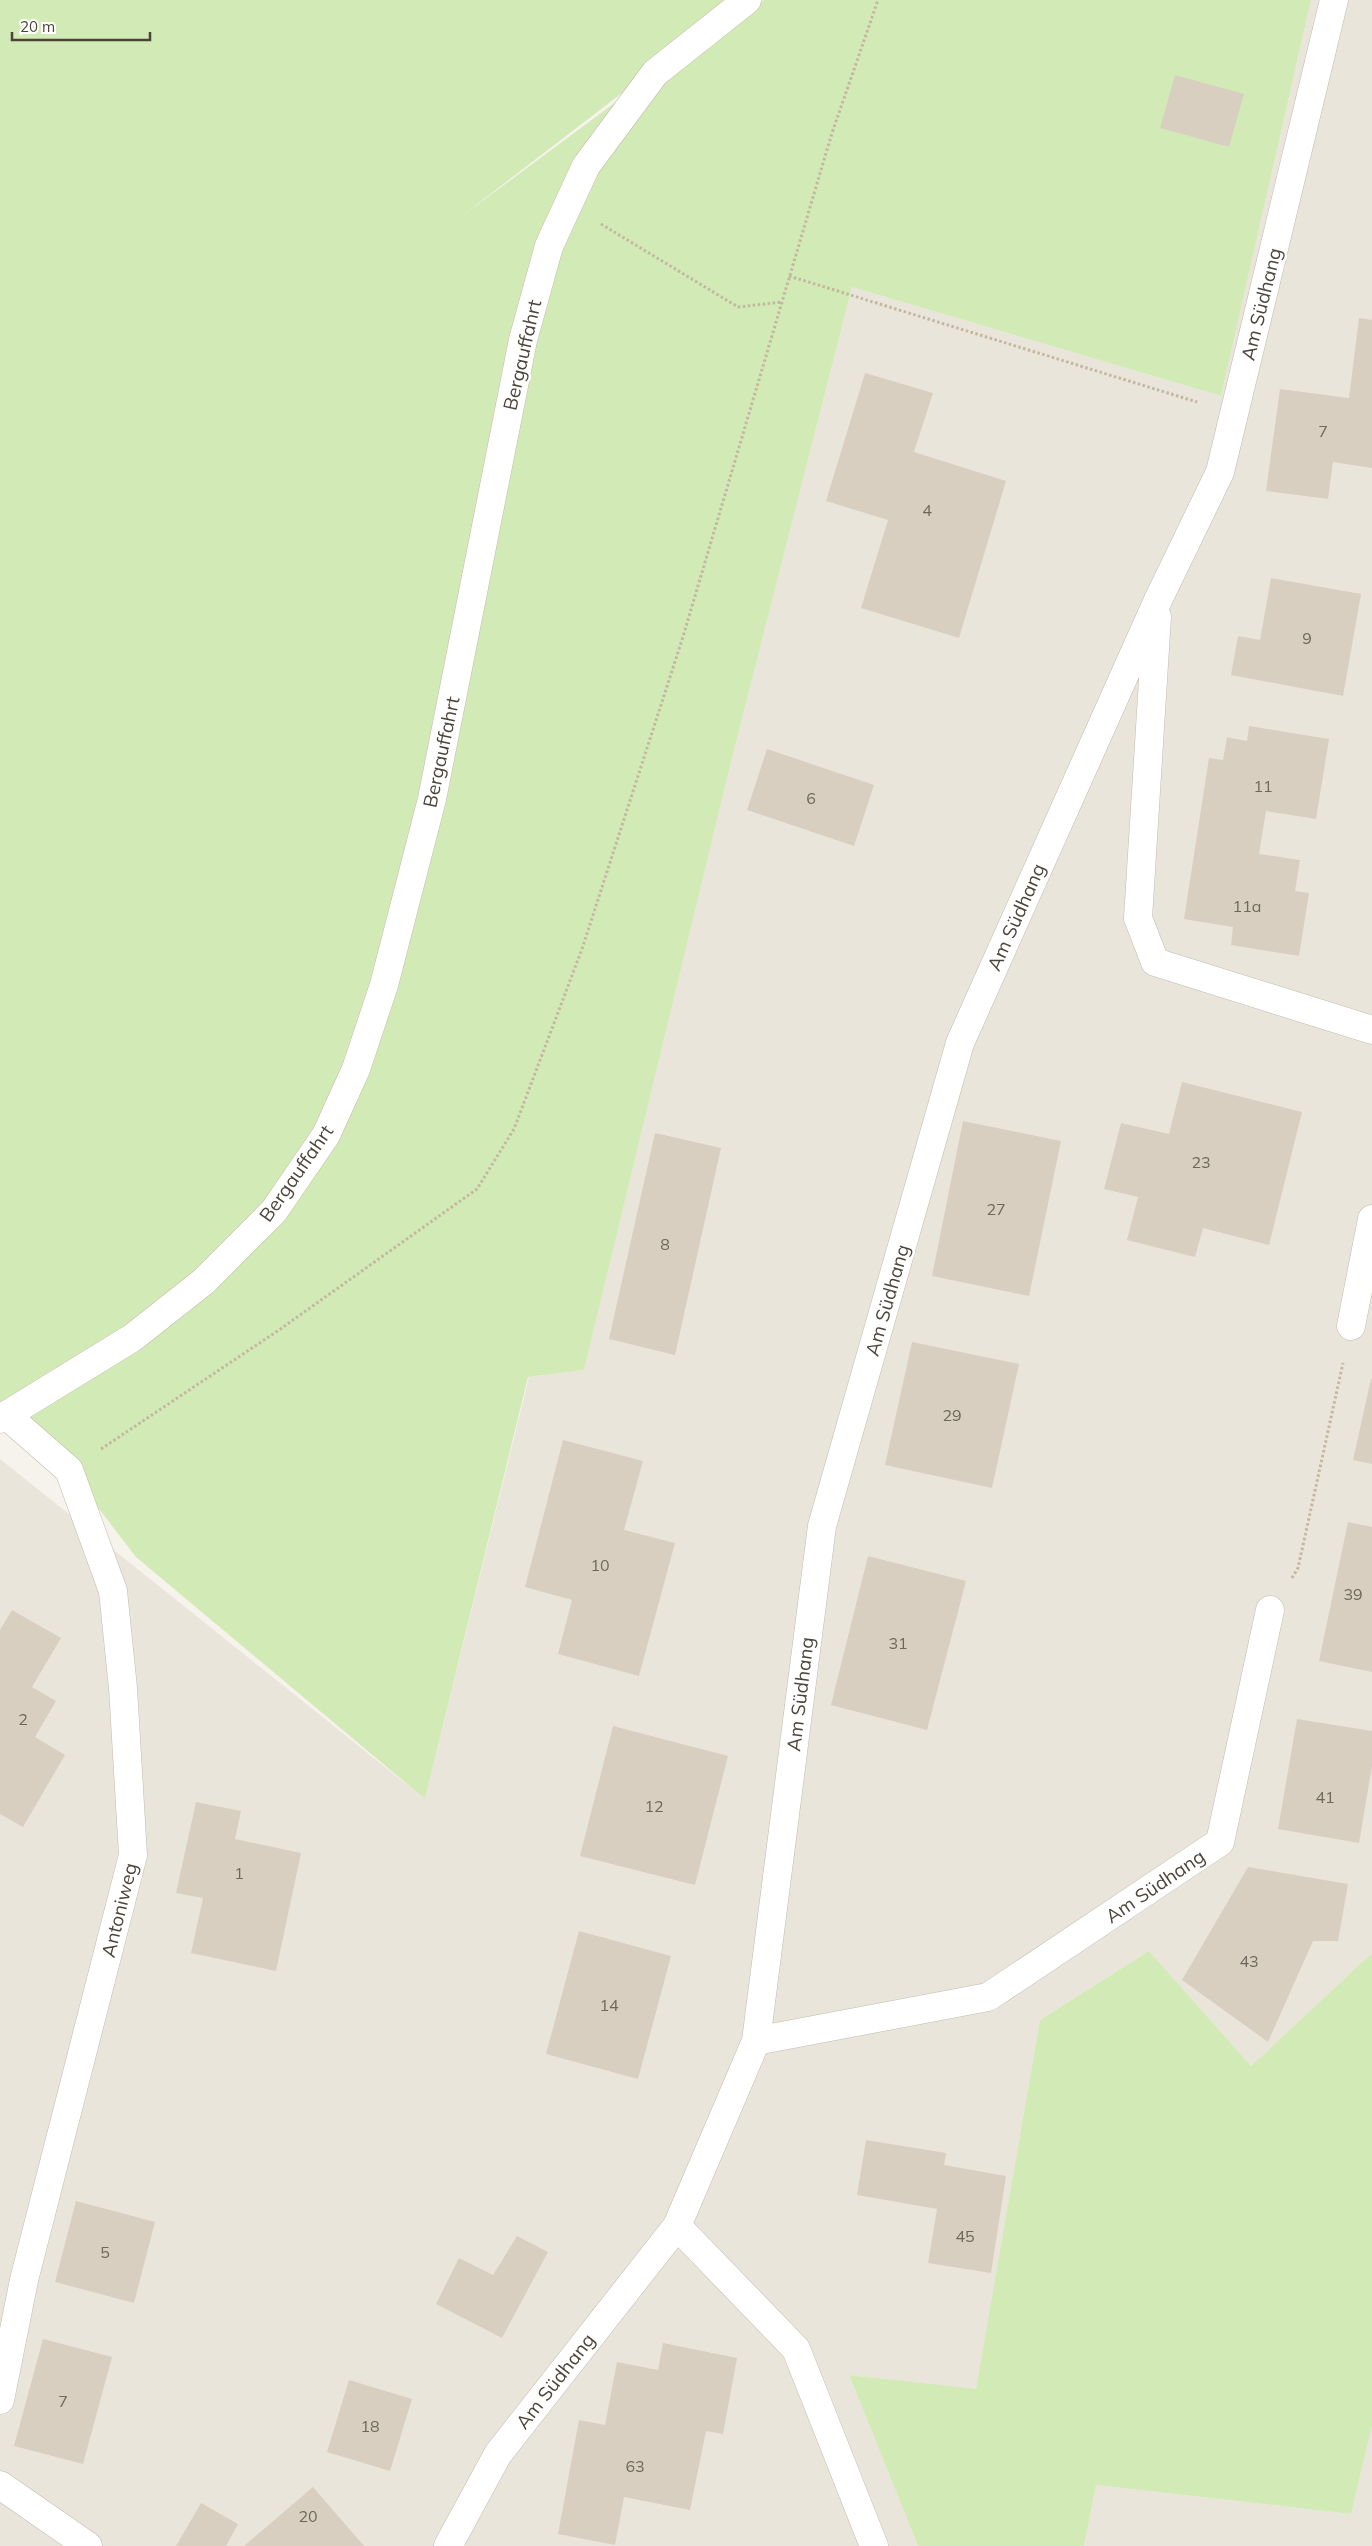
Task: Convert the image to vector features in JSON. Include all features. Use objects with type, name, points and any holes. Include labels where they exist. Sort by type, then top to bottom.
[{"type":"street","name":"Bergauffahrt","points":[[3,1417],[132,1338],[203,1282],[274,1211],[326,1134],[356,1069],[384,985],[432,799],[523,340],[549,246],[586,166],[655,73],[747,0]]},
{"type":"street","name":"Am Südhang","points":[[448,2546],[498,2454],[677,2226],[756,2041],[822,1526],[960,1043],[1158,598],[1220,472],[1334,0]]},
{"type":"street","name":"Am Südhang","points":[[1158,598],[1138,918],[1155,962],[1372,1030]]},
{"type":"street","points":[[1351,1326],[1372,1219]]},
{"type":"street","name":"Antoniweg","points":[[0,2400],[26,2270],[133,1856],[123,1688],[113,1591],[69,1470],[3,1417]]},
{"type":"street","name":"Am Südhang","points":[[756,2041],[988,1998],[1220,1842],[1270,1610]]},
{"type":"street","points":[[677,2226],[796,2349],[874,2546]]},
{"type":"street","points":[[0,2485],[88,2546]]},
{"type":"path","points":[[69,1470],[279,1330],[477,1189],[514,1129],[582,949],[604,883],[682,640],[832,133],[878,0]]},
{"type":"path","points":[[568,205],[738,307],[782,302]]},
{"type":"path","points":[[789,276],[1235,413]]},
{"type":"path","points":[[1270,1610],[1298,1568],[1351,1326]]},
{"type":"shaded area","points":[[1311,0],[1372,0],[1372,1953],[1251,2066],[1149,1951],[1040,2020],[976,2390],[849,2375],[918,2546],[0,2546],[0,1459],[425,1799],[529,1377],[584,1370],[732,758],[852,287],[1221,396]]},
{"type":"shaded area","points":[[1372,2426],[1372,2546],[1084,2546],[1096,2485],[1351,2514]]},
{"type":"green space","points":[[0,0],[743,0],[458,219],[655,73],[764,0],[1311,0],[1221,396],[852,287],[732,758],[584,1370],[528,1377],[425,1799],[136,1557],[69,1470],[0,1411]]},
{"type":"green space","points":[[1149,1951],[1251,2066],[1372,1953],[1372,2426],[1351,2514],[1096,2485],[1084,2546],[918,2546],[849,2375],[976,2389],[1040,2020]]},
{"type":"building","points":[[1175,75],[1244,94],[1229,147],[1160,128]]},
{"type":"building","points":[[1359,318],[1372,320],[1372,468],[1333,462],[1328,499],[1266,491],[1280,389],[1349,398]]},
{"type":"building","points":[[865,373],[933,393],[914,452],[1006,481],[959,638],[861,608],[888,520],[826,501]]},
{"type":"building","points":[[1271,578],[1361,594],[1343,696],[1231,675],[1238,636],[1260,640]]},
{"type":"building","points":[[1249,726],[1329,739],[1316,819],[1266,811],[1259,854],[1300,860],[1295,891],[1309,893],[1299,956],[1231,945],[1233,927],[1184,919],[1209,758],[1223,760],[1227,737],[1247,741]]},
{"type":"building","points":[[767,749],[874,785],[854,846],[747,810]]},
{"type":"building","points":[[1182,1082],[1302,1112],[1269,1245],[1203,1228],[1195,1257],[1127,1240],[1138,1197],[1104,1189],[1121,1123],[1169,1134]]},
{"type":"building","points":[[963,1121],[1061,1141],[1029,1296],[932,1276]]},
{"type":"building","points":[[655,1133],[721,1148],[675,1355],[609,1339]]},
{"type":"building","points":[[912,1342],[1019,1364],[992,1488],[885,1465]]},
{"type":"building","points":[[1372,1379],[1372,1464],[1353,1460]]},
{"type":"building","points":[[563,1440],[643,1461],[624,1530],[675,1543],[639,1676],[558,1654],[572,1600],[525,1587]]},
{"type":"building","points":[[1348,1522],[1372,1527],[1372,1672],[1319,1661]]},
{"type":"building","points":[[868,1556],[966,1581],[927,1730],[831,1705]]},
{"type":"building","points":[[12,1610],[61,1638],[32,1687],[56,1701],[35,1737],[65,1755],[23,1827],[0,1814],[0,1630]]},
{"type":"building","points":[[1297,1719],[1372,1731],[1372,1766],[1359,1843],[1278,1829]]},
{"type":"building","points":[[613,1726],[728,1756],[695,1885],[580,1856]]},
{"type":"building","points":[[196,1802],[241,1811],[235,1839],[301,1853],[276,1971],[191,1953],[203,1898],[176,1893]]},
{"type":"building","points":[[1248,1867],[1348,1884],[1338,1941],[1313,1941],[1268,2042],[1182,1980]]},
{"type":"building","points":[[579,1931],[671,1956],[638,2079],[546,2054]]},
{"type":"building","points":[[866,2140],[946,2153],[944,2165],[1006,2176],[991,2273],[928,2263],[937,2209],[857,2195]]},
{"type":"building","points":[[76,2201],[155,2222],[134,2303],[55,2282]]},
{"type":"building","points":[[517,2236],[548,2252],[502,2338],[436,2304],[459,2258],[493,2275]]},
{"type":"building","points":[[43,2339],[112,2357],[83,2464],[14,2446]]},
{"type":"building","points":[[663,2343],[737,2358],[723,2434],[706,2431],[690,2510],[624,2497],[615,2545],[558,2534],[579,2420],[605,2425],[617,2362],[658,2370]]},
{"type":"building","points":[[349,2380],[412,2399],[390,2471],[327,2452]]},
{"type":"building","points":[[313,2487],[364,2546],[244,2546]]},
{"type":"building","points":[[201,2503],[238,2524],[226,2546],[176,2546]]}]
